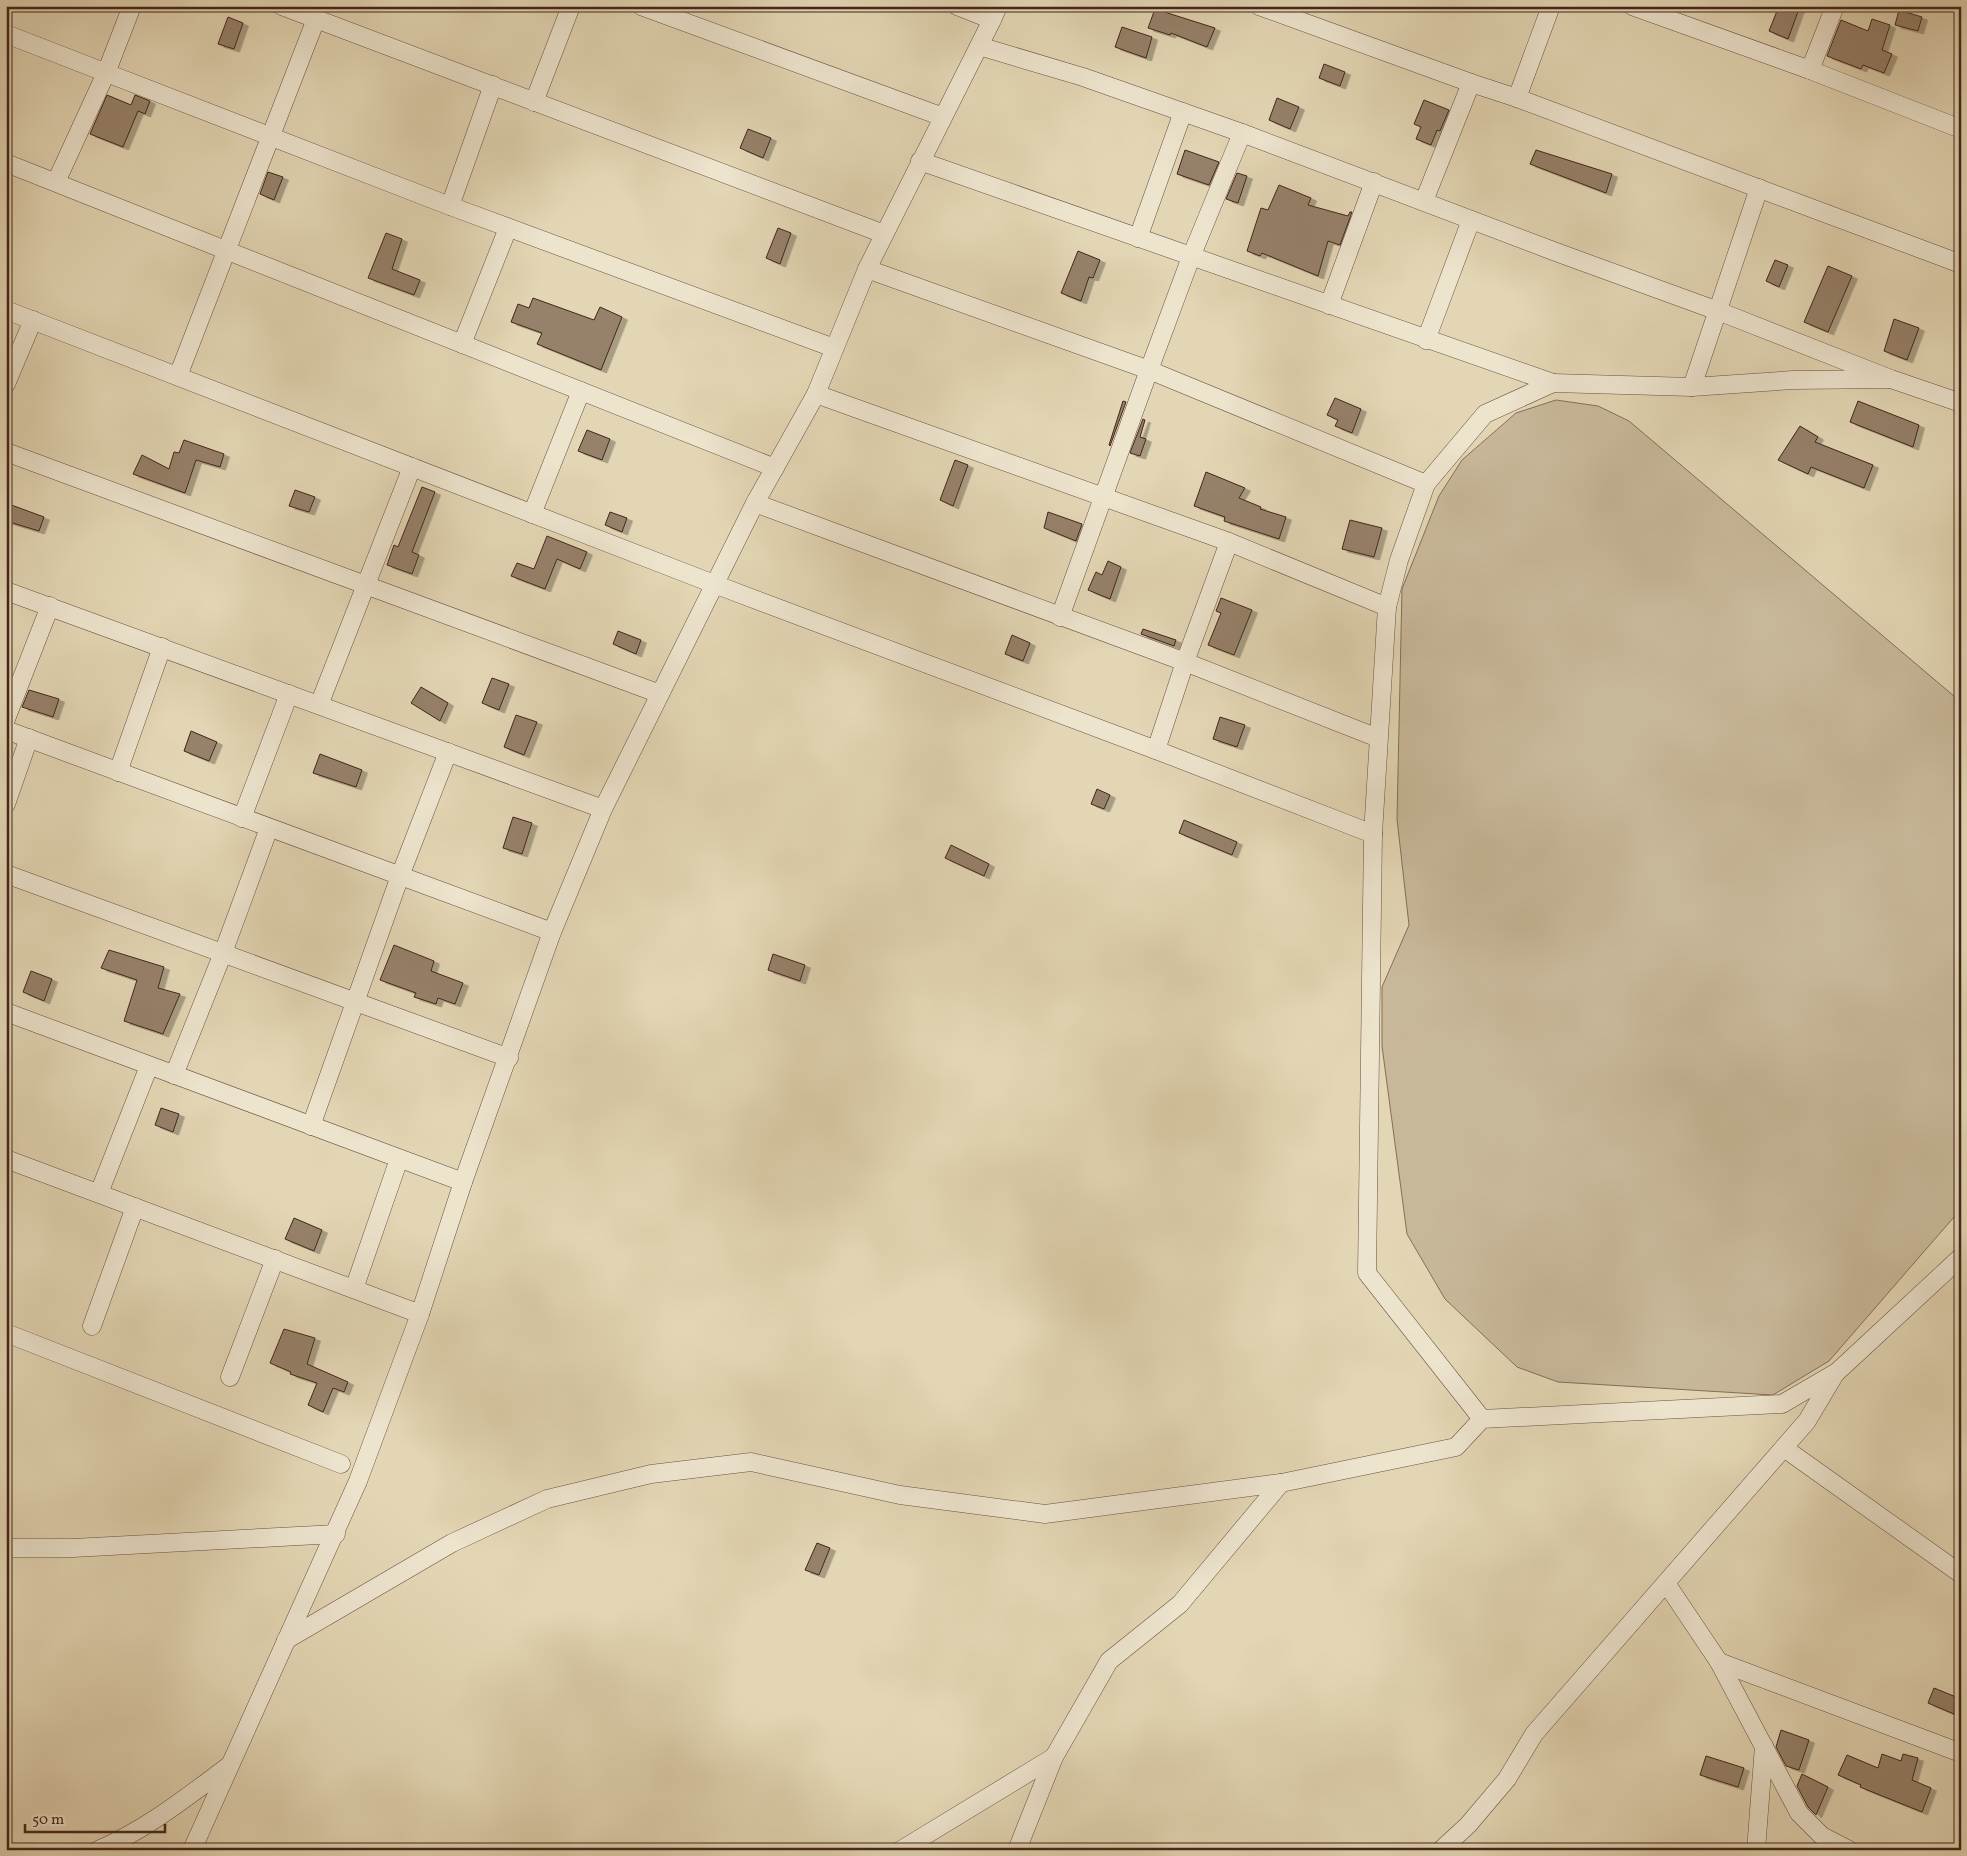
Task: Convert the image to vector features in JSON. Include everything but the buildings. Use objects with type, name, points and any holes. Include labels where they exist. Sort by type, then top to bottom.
[{"type":"street","points":[[56,182],[106,72],[132,6]]},
{"type":"street","points":[[282,6],[884,234]]},
{"type":"street","points":[[534,102],[570,6]]},
{"type":"street","points":[[641,6],[943,117]]},
{"type":"street","points":[[192,1850],[286,1640],[336,1534],[358,1481],[420,1314],[463,1182],[509,1058],[552,932],[603,809],[755,503],[816,394],[867,269],[995,13],[957,6]]},
{"type":"street","points":[[1259,6],[1517,98],[1961,264]]},
{"type":"street","points":[[1517,98],[1551,6]]},
{"type":"street","points":[[1632,6],[1810,70],[1961,129]]},
{"type":"street","points":[[1810,70],[1835,6]]},
{"type":"street","points":[[178,376],[316,19]]},
{"type":"street","points":[[6,34],[508,228],[834,348]]},
{"type":"street","points":[[979,46],[1083,77],[1242,133],[1718,311],[1891,379],[1960,400]]},
{"type":"street","points":[[1424,201],[1471,83]]},
{"type":"street","points":[[450,206],[493,85]]},
{"type":"street","points":[[1138,238],[1183,112]]},
{"type":"street","points":[[1060,617],[1149,370],[1242,133]]},
{"type":"street","points":[[920,161],[1553,383],[1692,387],[1793,380],[1891,379]]},
{"type":"street","points":[[6,163],[776,468]]},
{"type":"street","points":[[1329,305],[1374,182]]},
{"type":"street","points":[[1692,387],[1759,188]]},
{"type":"street","points":[[1426,340],[1471,220]]},
{"type":"street","points":[[462,344],[508,228]]},
{"type":"street","points":[[867,269],[1149,370],[1426,484]]},
{"type":"street","points":[[6,310],[714,584],[1156,750],[1373,834]]},
{"type":"street","points":[[6,384],[33,320]]},
{"type":"street","points":[[1482,1419],[1366,1273],[1373,834],[1378,738],[1387,607],[1399,560],[1426,484],[1485,414],[1553,383]]},
{"type":"street","points":[[532,514],[581,391]]},
{"type":"street","points":[[816,394],[1229,542],[1387,607]]},
{"type":"street","points":[[6,452],[660,694]]},
{"type":"street","points":[[319,705],[412,467]]},
{"type":"street","points":[[755,503],[1185,662],[1378,738]]},
{"type":"street","points":[[1156,750],[1185,662],[1229,542]]},
{"type":"street","points":[[6,591],[603,809]]},
{"type":"street","points":[[6,719],[50,606]]},
{"type":"street","points":[[118,772],[162,648]]},
{"type":"street","points":[[242,818],[289,694]]},
{"type":"street","points":[[6,730],[552,932]]},
{"type":"street","points":[[6,804],[29,738]]},
{"type":"street","points":[[311,1126],[400,876],[448,752]]},
{"type":"street","points":[[174,1075],[223,953],[268,828]]},
{"type":"street","points":[[6,874],[509,1058]]},
{"type":"street","points":[[6,1012],[463,1182]]},
{"type":"street","points":[[99,1193],[149,1066]]},
{"type":"street","points":[[6,1159],[420,1314]]},
{"type":"street","points":[[354,1289],[399,1159]]},
{"type":"street","points":[[92,1326],[135,1207]]},
{"type":"street","points":[[286,1640],[452,1543],[547,1499],[651,1474],[751,1462],[900,1495],[1045,1514],[1281,1482],[1456,1447],[1482,1419],[1782,1404],[1837,1372],[1961,1257]]},
{"type":"street","points":[[230,1377],[275,1259]]},
{"type":"street","points":[[6,1333],[341,1464]]},
{"type":"street","points":[[1441,1850],[1468,1825],[1494,1795],[1507,1779],[1534,1734],[1807,1421],[1837,1372]]},
{"type":"street","points":[[1784,1448],[1961,1574]]},
{"type":"street","points":[[1017,1850],[1054,1757],[1109,1661],[1180,1604],[1281,1482]]},
{"type":"street","points":[[6,1548],[73,1548],[336,1534]]},
{"type":"street","points":[[1666,1583],[1719,1662],[1799,1813],[1822,1836],[1849,1850]]},
{"type":"street","points":[[1719,1662],[1961,1753]]},
{"type":"street","points":[[1756,1850],[1764,1746]]},
{"type":"street","points":[[901,1850],[1054,1757]]},
{"type":"street","points":[[98,1850],[115,1843],[171,1809],[231,1764]]},
{"type":"shaded area","points":[[1556,400],[1598,406],[1629,421],[1961,702],[1961,1209],[1829,1361],[1773,1395],[1558,1382],[1517,1367],[1445,1299],[1407,1234],[1382,1046],[1382,987],[1409,925],[1397,819],[1402,589],[1439,496],[1462,460],[1516,413]]}]
